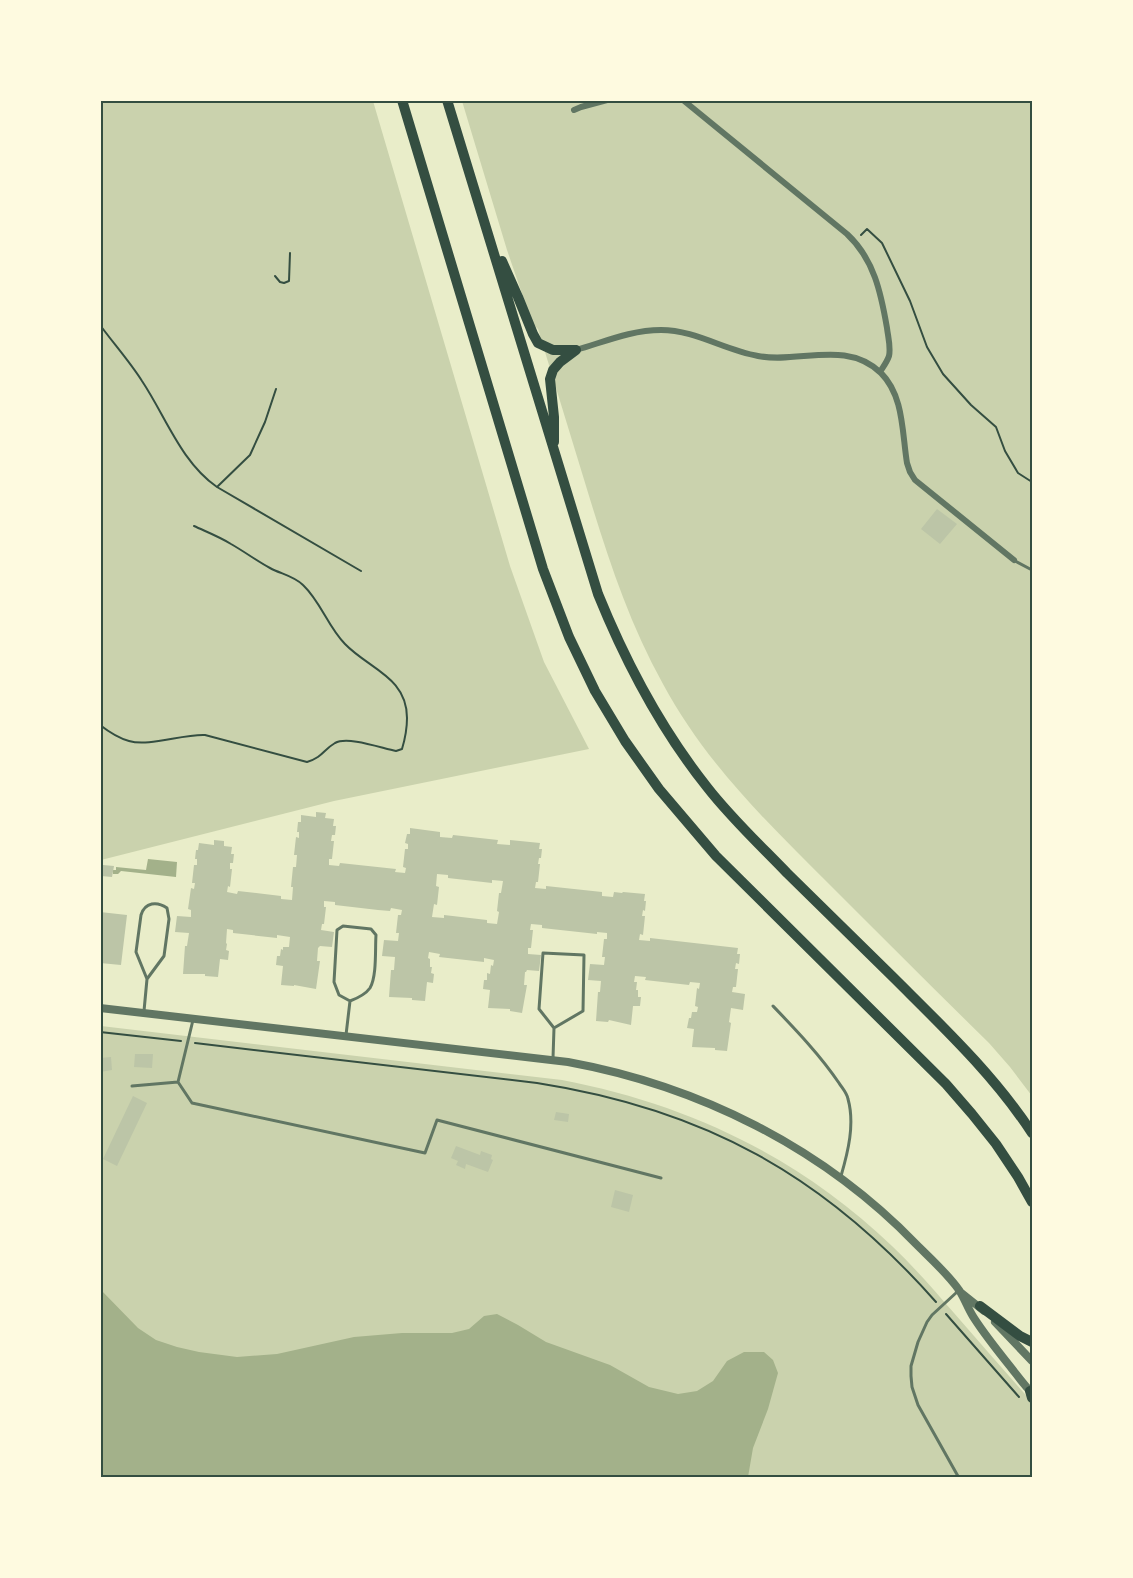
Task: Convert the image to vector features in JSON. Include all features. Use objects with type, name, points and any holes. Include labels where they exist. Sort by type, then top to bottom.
[{"type":"main road","points":[[402,100],[543,568],[581,665],[610,717],[641,766],[697,835],[926,1064],[972,1114],[996,1144],[1032,1202]]},
{"type":"main road","points":[[447,100],[587,558],[609,621],[646,697],[707,788],[744,829],[973,1058],[1006,1096],[1032,1133]]},
{"type":"main road","points":[[484,222],[538,343],[553,350],[576,350]]},
{"type":"main road","points":[[554,454],[554,417],[550,379],[553,369],[576,350]]},
{"type":"main road","points":[[980,1306],[1020,1336],[1032,1342]]},
{"type":"street","points":[[574,110],[607,100]]},
{"type":"street","points":[[683,100],[855,241],[861,249],[873,270],[883,305],[890,349],[880,372]]},
{"type":"street","points":[[576,350],[628,334],[671,330],[769,358],[837,353],[849,355],[870,364],[880,372],[895,392],[907,463],[915,480],[1014,560]]},
{"type":"street","points":[[100,1008],[553,1060],[588,1066],[661,1085],[708,1103],[777,1136],[841,1178],[906,1234],[959,1291],[980,1306],[1032,1361]]},
{"type":"street","points":[[959,1291],[984,1332],[1029,1395]]},
{"type":"lane","points":[[1014,560],[1032,570]]},
{"type":"lane","points":[[144,1013],[147,979],[136,952],[142,910],[147,905],[156,904],[167,908],[167,937],[164,956],[147,979]]},
{"type":"lane","points":[[343,926],[371,929],[376,935],[374,974],[370,987],[361,997],[350,1001],[339,994],[334,982],[337,930],[343,926]]},
{"type":"lane","points":[[553,1060],[554,1028],[539,1009],[543,953],[584,955],[583,1011],[554,1028]]},
{"type":"lane","points":[[346,1036],[350,1001]]},
{"type":"lane","points":[[773,1006],[807,1042],[848,1097],[851,1125],[841,1178]]},
{"type":"lane","points":[[193,1018],[178,1082],[192,1103],[425,1153],[437,1120],[661,1178]]},
{"type":"lane","points":[[132,1086],[178,1082]]},
{"type":"lane","points":[[959,1291],[927,1322],[911,1366],[912,1387],[924,1417],[959,1478]]},
{"type":"path","points":[[855,241],[867,229],[882,243],[910,301],[927,347],[943,374],[970,405],[996,427],[1005,451],[1018,473],[1032,482]]},
{"type":"path","points":[[275,276],[280,282],[289,281],[290,253]]},
{"type":"path","points":[[100,325],[142,381],[186,456],[204,478],[361,571]]},
{"type":"path","points":[[217,487],[250,455],[265,422],[276,388]]},
{"type":"path","points":[[100,725],[118,737],[132,742],[205,735],[307,762],[316,759],[336,742],[347,740],[396,751],[402,749],[407,720],[405,699],[400,688],[342,642],[313,596],[301,582],[253,559],[218,536],[194,526]]},
{"type":"path","points":[[100,1032],[180,1041]]},
{"type":"path","points":[[207,1044],[554,1085],[620,1100],[677,1117],[757,1154],[816,1191],[875,1239],[1029,1395]]},
{"type":"shaded area","points":[[100,101],[373,101],[510,566],[544,662],[589,749],[334,801],[101,860]]},
{"type":"shaded area","points":[[462,101],[1032,101],[1032,1096],[989,1043],[784,839],[740,791],[699,740],[663,684],[639,636],[610,562],[538,329],[532,323],[507,250]]},
{"type":"shaded area","points":[[148,859],[177,862],[176,877],[121,871],[113,874],[116,867],[146,870]]},
{"type":"shaded area","points":[[101,1026],[562,1080],[609,1090],[654,1104],[739,1139],[819,1186],[856,1214],[892,1246],[1032,1402],[1032,1477],[101,1478]]},
{"type":"shaded area","points":[[101,1290],[138,1328],[156,1340],[199,1352],[237,1357],[277,1354],[354,1337],[402,1333],[452,1333],[469,1329],[484,1316],[497,1314],[546,1342],[610,1365],[649,1387],[678,1394],[697,1391],[713,1381],[727,1361],[744,1352],[764,1352],[773,1360],[778,1373],[768,1409],[753,1448],[748,1477],[101,1477]]},
{"type":"building","points":[[937,509],[957,524],[940,544],[921,529]]},
{"type":"building","points":[[316,812],[326,813],[325,818],[334,819],[333,826],[336,826],[335,835],[332,835],[331,841],[334,841],[329,865],[339,866],[340,863],[396,869],[395,872],[405,873],[406,868],[403,867],[405,849],[408,849],[408,844],[405,843],[407,834],[410,834],[410,828],[440,832],[440,837],[452,838],[453,835],[498,840],[497,844],[510,845],[510,840],[540,843],[541,858],[539,858],[538,882],[535,888],[546,889],[546,886],[602,892],[602,896],[613,897],[614,892],[645,894],[645,911],[643,910],[642,916],[645,916],[643,935],[640,934],[639,940],[650,941],[650,938],[738,948],[737,954],[740,954],[739,964],[736,963],[735,969],[738,969],[736,987],[733,987],[732,992],[745,994],[743,1010],[731,1008],[727,1051],[692,1047],[694,1029],[687,1028],[692,1012],[697,1012],[698,1007],[695,1006],[697,988],[699,989],[700,983],[690,982],[689,985],[645,980],[646,977],[635,976],[634,982],[637,982],[638,997],[641,997],[640,1006],[633,1006],[631,1025],[609,1020],[608,1022],[596,1021],[601,981],[588,980],[590,964],[604,965],[605,957],[602,957],[607,933],[542,928],[542,925],[531,924],[530,930],[533,930],[528,954],[541,955],[539,971],[527,970],[525,972],[524,985],[527,985],[522,1013],[510,1011],[510,1009],[488,1008],[490,990],[483,989],[484,980],[487,980],[487,973],[490,974],[494,960],[484,958],[484,962],[439,957],[440,954],[429,952],[431,973],[434,974],[433,983],[427,982],[425,1001],[389,997],[391,970],[394,970],[395,957],[382,956],[384,940],[398,941],[399,933],[396,933],[398,915],[401,915],[402,910],[391,908],[390,911],[378,910],[335,905],[335,902],[324,901],[324,907],[326,907],[321,930],[334,932],[332,947],[320,946],[318,948],[317,961],[320,961],[316,989],[281,985],[283,966],[276,965],[277,956],[280,956],[283,947],[289,947],[290,937],[277,935],[277,938],[233,933],[233,930],[227,929],[228,960],[220,959],[218,977],[205,976],[205,974],[183,974],[185,946],[187,946],[189,933],[175,932],[177,916],[191,917],[191,910],[188,909],[191,888],[194,889],[195,883],[192,883],[194,865],[197,865],[197,859],[195,859],[199,843],[214,845],[214,840],[224,841],[224,846],[232,847],[233,863],[230,863],[230,869],[232,869],[230,887],[228,886],[227,892],[237,894],[238,891],[281,896],[281,899],[292,900],[293,867],[296,867],[297,855],[294,855],[296,837],[299,838],[298,822],[301,822],[301,815],[316,817]],"holes":[[[437,874],[448,875],[448,878],[492,883],[492,880],[503,881],[501,893],[499,893],[497,924],[487,923],[487,920],[444,915],[444,918],[432,917],[434,904],[437,905],[439,887],[436,886]]]},
{"type":"building","points":[[103,865],[114,866],[112,877],[101,876]]},
{"type":"building","points":[[100,912],[127,915],[121,965],[100,963]]},
{"type":"building","points":[[135,1054],[153,1054],[152,1068],[134,1067]]},
{"type":"building","points":[[111,1057],[112,1070],[100,1072],[100,1058]]},
{"type":"building","points":[[133,1096],[147,1103],[117,1166],[103,1159]]},
{"type":"building","points":[[556,1112],[569,1114],[568,1122],[554,1120]]},
{"type":"building","points":[[456,1146],[480,1155],[481,1151],[492,1155],[493,1160],[488,1172],[466,1164],[465,1169],[456,1165],[458,1161],[451,1158]]},
{"type":"building","points":[[615,1190],[633,1195],[629,1212],[611,1207]]}]
